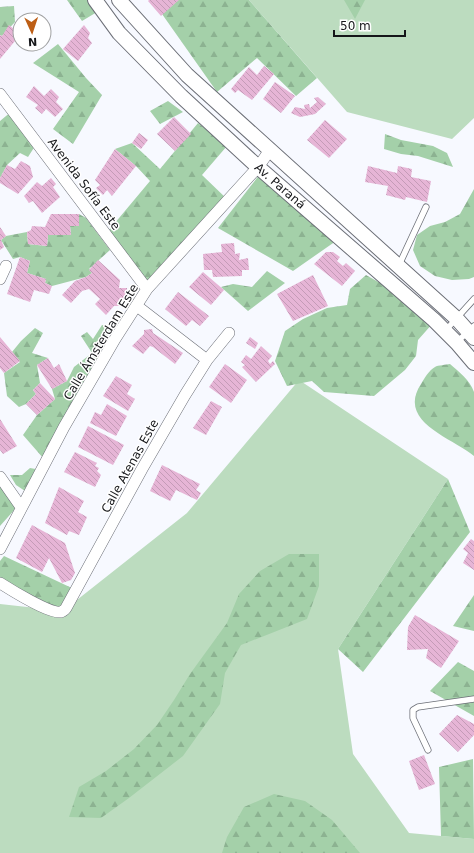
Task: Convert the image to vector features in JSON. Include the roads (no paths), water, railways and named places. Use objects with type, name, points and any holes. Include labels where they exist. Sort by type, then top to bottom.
[{"type":"street","name":"Av. Paraná","points":[[95,0],[125,38],[181,96],[258,167],[446,331],[474,363]]},
{"type":"street","name":"Av. Paraná","points":[[119,0],[187,75],[472,332]]},
{"type":"street","name":"Avenida Sofía Este","points":[[0,94],[147,289]]},
{"type":"street","name":"Calle Ámsterdam Este","points":[[0,549],[64,427],[115,339],[147,289],[258,167],[270,150]]},
{"type":"street","points":[[0,279],[6,266]]},
{"type":"street","points":[[137,306],[207,360]]},
{"type":"street","name":"Calle Atenas Este","points":[[0,583],[45,608],[58,612],[63,611],[66,608],[142,469],[207,360],[229,333]]},
{"type":"street","points":[[0,477],[21,507]]},
{"type":"lane","points":[[398,266],[426,207]]},
{"type":"lane","points":[[446,331],[474,299]]},
{"type":"lane","points":[[457,343],[472,332]]},
{"type":"lane","points":[[428,750],[413,718],[414,710],[418,707],[474,699]]}]
